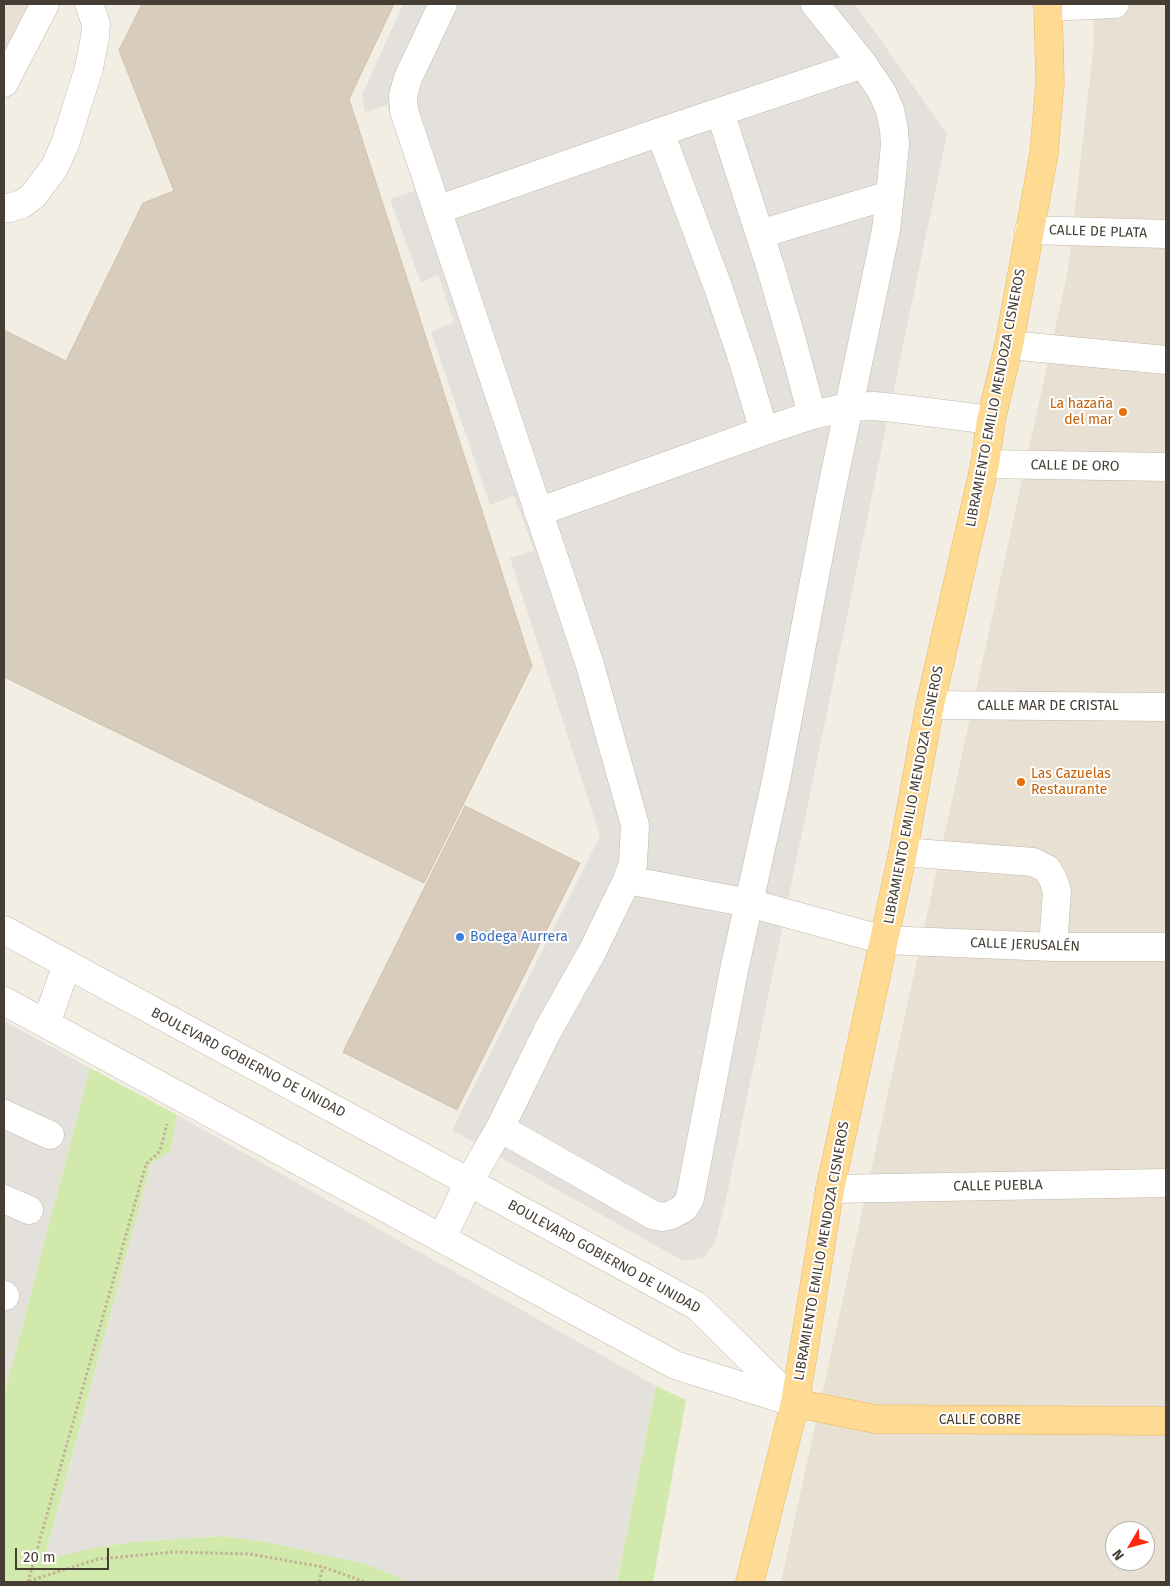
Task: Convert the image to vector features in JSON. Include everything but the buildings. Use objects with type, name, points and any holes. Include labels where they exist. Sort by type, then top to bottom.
[{"type":"main road","name":"LIBRAMIENTO EMILIO MENDOZA CISNEROS","points":[[750,1582],[795,1403],[830,1189],[903,852],[930,706],[985,464],[991,420],[1009,345],[1044,153],[1050,83],[1048,5]]},
{"type":"main road","name":"CALLE COBRE","points":[[795,1403],[875,1419],[1166,1421]]},
{"type":"street","points":[[4,208],[22,204],[33,196],[54,168],[65,144],[89,68],[95,37],[96,24],[89,4]]},
{"type":"street","points":[[442,1238],[468,1182],[500,1128],[548,1030],[592,952],[627,880],[633,864],[635,825],[590,664],[404,111],[403,96],[408,78],[444,4]]},
{"type":"street","points":[[500,1128],[653,1215],[662,1217],[671,1215],[684,1208],[690,1198],[734,970],[776,781],[849,406],[886,230],[890,195],[895,145],[890,110],[882,92],[816,4]]},
{"type":"street","points":[[1048,5],[1114,4]]},
{"type":"street","points":[[4,83],[40,7]]},
{"type":"street","points":[[437,210],[862,64]]},
{"type":"street","points":[[720,112],[760,234],[812,415]]},
{"type":"street","points":[[660,132],[718,287],[764,431]]},
{"type":"street","points":[[760,234],[890,195]]},
{"type":"street","name":"CALLE DE PLATA","points":[[1029,230],[1166,234]]},
{"type":"street","points":[[1009,345],[1166,360]]},
{"type":"street","points":[[538,512],[764,431],[812,415],[849,406],[904,408],[991,420]]},
{"type":"street","name":"CALLE DE ORO","points":[[985,464],[1166,467]]},
{"type":"street","name":"CALLE MAR DE CRISTAL","points":[[930,706],[1166,707]]},
{"type":"street","points":[[903,852],[1033,862],[1047,869],[1057,891],[1053,946]]},
{"type":"street","name":"CALLE JERUSALÉN","points":[[627,880],[749,903],[884,940],[1053,946],[1166,947]]},
{"type":"street","name":"BOULEVARD GOBIERNO DE UNIDAD","points":[[4,930],[698,1306],[795,1403]]},
{"type":"street","points":[[46,1024],[67,964]]},
{"type":"street","points":[[4,1001],[675,1365],[795,1403]]},
{"type":"street","points":[[4,1114],[50,1135]]},
{"type":"street","name":"CALLE PUEBLA","points":[[830,1189],[1166,1183]]},
{"type":"street","points":[[4,1199],[29,1210]]},
{"type":"path","points":[[28,1582],[146,1164],[160,1151],[167,1123]]},
{"type":"path","points":[[28,1582],[98,1559],[174,1552],[250,1554],[324,1567],[365,1582]]},
{"type":"path","points":[[319,1582],[324,1567]]},
{"type":"shaded area","points":[[4,4],[29,4],[4,55]]},
{"type":"shaded area","points":[[403,4],[855,4],[947,134],[726,1199],[715,1242],[703,1258],[683,1261],[452,1130],[600,836],[510,558],[534,551],[514,496],[490,505],[431,332],[454,322],[438,275],[421,283],[390,199],[415,191],[387,105],[365,112],[362,95]]},
{"type":"shaded area","points":[[1093,4],[1166,4],[1166,1582],[781,1582],[1068,270],[1094,42]]},
{"type":"shaded area","points":[[4,1021],[90,1068],[4,1395]]},
{"type":"shaded area","points":[[177,1115],[656,1386],[617,1582],[409,1582],[366,1564],[268,1542],[222,1536],[132,1542],[86,1549],[44,1561],[151,1164],[171,1151]]},
{"type":"green space","points":[[90,1068],[177,1115],[171,1151],[151,1164],[44,1560],[86,1549],[132,1542],[222,1536],[268,1542],[366,1564],[409,1582],[4,1582],[4,1395]]},
{"type":"green space","points":[[656,1386],[686,1400],[653,1582],[617,1582]]},
{"type":"place","name":"La hazaña del mar","points":[[1123,412]]},
{"type":"place","name":"Las Cazuelas Restaurante","points":[[1021,782]]},
{"type":"place","name":"Bodega Aurrera","points":[[460,937]]}]
